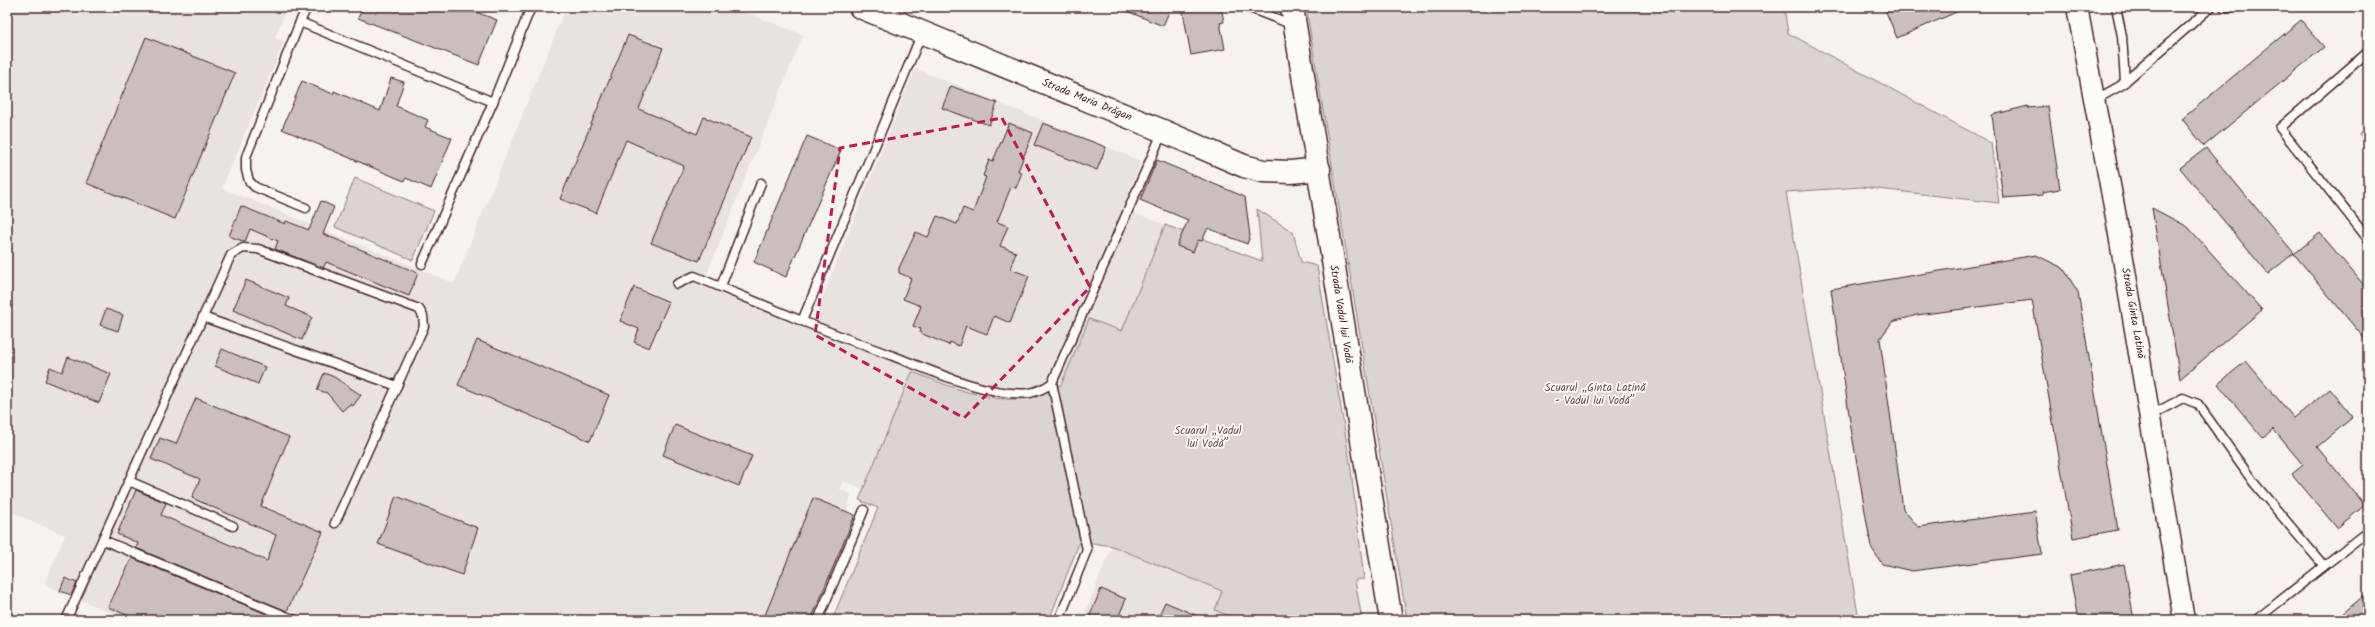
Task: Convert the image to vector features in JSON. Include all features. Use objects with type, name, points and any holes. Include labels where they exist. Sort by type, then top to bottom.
[{"type":"main road","name":"Strada Maria Drăgan","points":[[873,9],[922,33],[1250,168],[1263,171],[1291,172],[1319,169]]},
{"type":"main road","name":"Strada Vadul lui Vodă","points":[[1294,16],[1392,620]]},
{"type":"street","name":"Strada Ginta Latină","points":[[2078,7],[2116,217],[2184,620]]},
{"type":"lane","points":[[306,7],[250,143],[246,170],[249,181],[254,187],[306,208]]},
{"type":"lane","points":[[422,264],[493,102],[530,7]]},
{"type":"lane","points":[[1247,7],[1294,16]]},
{"type":"lane","points":[[2116,7],[2122,36],[2125,82]]},
{"type":"lane","points":[[2094,100],[2125,82],[2211,7]]},
{"type":"lane","points":[[2224,7],[2232,7]]},
{"type":"lane","points":[[300,22],[493,102]]},
{"type":"lane","points":[[802,321],[922,33]]},
{"type":"lane","points":[[2368,52],[2280,128],[2368,239]]},
{"type":"lane","points":[[677,284],[694,276],[802,321],[932,371],[987,389],[1030,393],[1043,389],[1052,383],[1163,131]]},
{"type":"lane","points":[[721,286],[761,183]]},
{"type":"lane","points":[[66,620],[231,255],[243,248],[258,249],[419,309],[423,316],[424,326],[335,522]]},
{"type":"lane","points":[[203,317],[397,386]]},
{"type":"lane","points":[[1052,383],[1087,550],[1059,620]]},
{"type":"lane","points":[[2150,416],[2183,398],[2198,404],[2254,483],[2324,566]]},
{"type":"lane","points":[[129,481],[233,526]]},
{"type":"lane","points":[[818,620],[864,510]]},
{"type":"lane","points":[[2256,620],[2368,531]]},
{"type":"lane","points":[[103,540],[295,620]]},
{"type":"highlighted area","points":[[1002,118],[1090,287],[964,418],[815,335],[840,148]]},
{"type":"shaded area","points":[[7,7],[287,7],[275,38],[284,42],[222,188],[454,283],[566,7],[733,7],[803,35],[702,286],[809,330],[915,68],[1141,161],[1123,208],[1165,225],[1122,331],[1089,319],[1061,385],[1027,398],[1000,398],[970,392],[912,372],[864,489],[843,481],[840,489],[852,494],[810,620],[126,620],[44,584],[65,535],[7,511]]},
{"type":"shaded area","points":[[1112,546],[1222,591],[1215,610],[1239,620],[1082,620]]},
{"type":"green space","name":"Scuarul „Ginta Latină - Vadul lui Vodă”","points":[[1306,7],[1784,7],[1788,33],[1991,143],[1999,203],[1861,187],[1786,192],[1859,620],[1407,620]]},
{"type":"green space","points":[[2368,127],[2368,145],[2359,134]]},
{"type":"green space","points":[[355,178],[434,211],[413,260],[335,227]]},
{"type":"green space","name":"Scuarul „Vadul lui Vodă”","points":[[1257,209],[1293,232],[1301,262],[1317,266],[1350,462],[1364,579],[1355,580],[1362,620],[1239,620],[1215,610],[1222,591],[1112,546],[1080,541],[1049,620],[832,620],[878,508],[859,500],[912,372],[954,388],[982,396],[1011,399],[1040,395],[1061,385],[1089,319],[1122,331],[1165,225],[1262,261]]},
{"type":"building","points":[[363,7],[463,7],[497,20],[479,65],[358,18]]},
{"type":"building","points":[[1117,7],[1171,7],[1163,26]]},
{"type":"building","points":[[1182,7],[1221,7],[1224,22],[1220,23],[1225,49],[1191,55]]},
{"type":"building","points":[[1884,7],[1968,7],[1897,38]]},
{"type":"building","points":[[2301,20],[2324,47],[2204,146],[2182,119]]},
{"type":"building","points":[[628,35],[663,48],[639,109],[697,134],[704,117],[751,137],[699,261],[651,243],[684,166],[626,140],[596,213],[560,199]]},
{"type":"building","points":[[146,37],[235,73],[175,219],[86,183]]},
{"type":"building","points":[[391,78],[404,82],[396,106],[428,120],[425,127],[452,138],[431,189],[406,178],[404,181],[282,129],[302,81],[333,94],[334,91],[380,111]]},
{"type":"building","points":[[951,86],[997,103],[989,125],[942,108]]},
{"type":"building","points":[[2028,106],[2028,108],[2048,106],[2060,189],[2042,192],[2043,195],[2003,198],[1992,115]]},
{"type":"building","points":[[1009,123],[1033,133],[1018,171],[1022,172],[1016,188],[1011,187],[997,222],[1008,226],[1000,246],[1016,252],[1010,269],[1029,276],[1010,323],[994,316],[987,334],[966,326],[959,346],[950,342],[949,345],[920,333],[921,329],[913,326],[921,306],[903,299],[911,278],[899,273],[899,268],[916,232],[928,237],[937,216],[957,224],[963,208],[973,212],[986,177],[983,176],[989,160],[993,161]]},
{"type":"building","points":[[1043,123],[1106,147],[1097,170],[1034,145]]},
{"type":"building","points":[[807,136],[841,150],[786,277],[754,262]]},
{"type":"building","points":[[2206,148],[2294,253],[2268,274],[2180,168]]},
{"type":"building","points":[[1157,160],[1245,197],[1250,236],[1247,244],[1208,228],[1202,241],[1198,240],[1193,252],[1177,246],[1188,220],[1140,200]]},
{"type":"building","points":[[321,201],[334,207],[323,234],[418,273],[409,296],[326,262],[323,268],[275,249],[278,241],[250,229],[245,242],[229,236],[241,206],[285,224],[286,221],[309,230]]},
{"type":"building","points":[[2152,208],[2188,227],[2262,310],[2180,379]]},
{"type":"building","points":[[2320,233],[2368,290],[2368,343],[2294,254]]},
{"type":"building","points":[[2036,255],[2063,268],[2078,292],[2118,530],[2073,538],[2032,300],[1917,315],[1892,322],[1880,339],[1903,509],[1918,527],[2035,511],[2042,554],[1912,571],[1882,564],[1871,547],[1851,428],[1831,289]]},
{"type":"building","points":[[246,280],[289,298],[286,306],[312,317],[302,340],[233,310]]},
{"type":"building","points":[[634,287],[669,302],[649,348],[634,342],[639,329],[620,321]]},
{"type":"building","points":[[106,309],[123,315],[118,331],[100,325]]},
{"type":"building","points":[[477,340],[609,395],[590,441],[458,385]]},
{"type":"building","points":[[222,349],[265,367],[258,384],[215,366]]},
{"type":"building","points":[[68,357],[111,374],[99,403],[45,381],[50,367],[62,372]]},
{"type":"building","points":[[2246,361],[2294,418],[2330,389],[2353,417],[2317,447],[2365,505],[2337,528],[2292,474],[2303,465],[2273,429],[2263,438],[2218,384]]},
{"type":"building","points":[[324,373],[334,377],[361,395],[353,406],[350,404],[342,411],[327,393],[317,390]]},
{"type":"building","points":[[196,398],[289,437],[261,506],[323,532],[287,611],[136,548],[138,543],[117,534],[136,490],[166,503],[161,515],[267,561],[276,535],[192,498],[200,479],[151,459],[160,438],[176,444]]},
{"type":"building","points":[[675,425],[752,456],[739,486],[663,455]]},
{"type":"building","points":[[396,496],[478,528],[462,575],[378,544]]},
{"type":"building","points":[[813,498],[855,515],[811,620],[763,620]]},
{"type":"building","points":[[132,558],[281,620],[138,620],[108,607]]},
{"type":"building","points":[[2124,564],[2134,620],[2078,620],[2070,575]]},
{"type":"building","points":[[65,578],[77,583],[71,595],[60,591]]},
{"type":"building","points":[[1101,589],[1126,599],[1117,620],[1088,620]]},
{"type":"building","points":[[2368,592],[2368,620],[2335,620]]},
{"type":"building","points":[[1165,602],[1207,620],[1157,620]]}]
